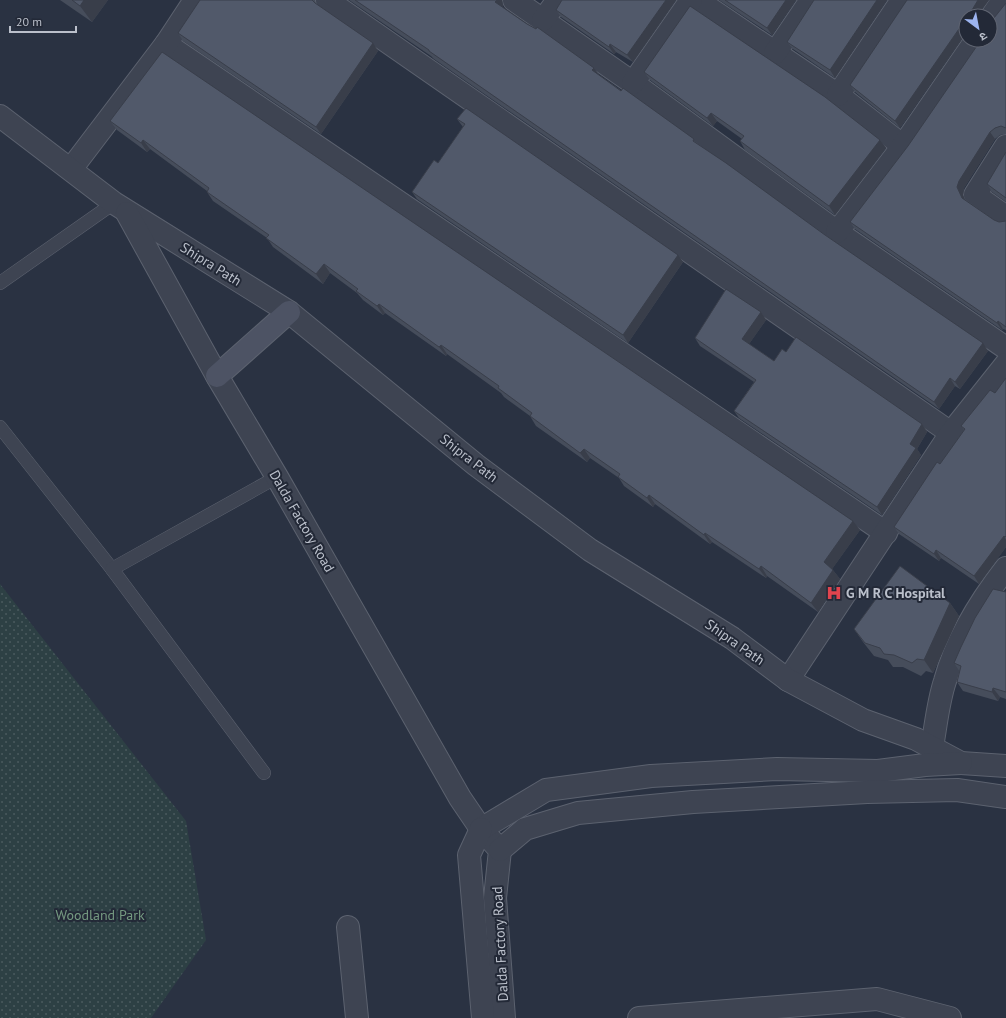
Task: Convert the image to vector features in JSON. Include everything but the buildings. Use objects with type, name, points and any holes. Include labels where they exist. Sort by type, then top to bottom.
[{"type":"main road","points":[[217,376],[289,312]]},
{"type":"street","points":[[71,169],[166,44],[195,0]]},
{"type":"street","points":[[327,0],[951,433]]},
{"type":"street","points":[[514,0],[633,83],[837,232],[1006,348]]},
{"type":"street","points":[[543,20],[558,0]]},
{"type":"street","points":[[633,83],[691,0]]},
{"type":"street","points":[[697,0],[838,95],[903,146]]},
{"type":"street","points":[[775,53],[811,0]]},
{"type":"street","points":[[838,95],[902,0]]},
{"type":"street","points":[[166,44],[886,533]]},
{"type":"street","points":[[837,232],[903,146],[970,48]]},
{"type":"street","name":"Shipra Path","points":[[0,116],[120,207],[289,312],[476,465],[590,550],[732,638],[788,680],[862,720],[916,739],[961,763],[1006,766]]},
{"type":"street","points":[[1006,146],[975,195],[1006,217]]},
{"type":"street","name":"Dalda Factory Road","points":[[120,207],[277,477],[460,798],[481,829],[500,850],[495,898],[504,1018]]},
{"type":"street","points":[[788,680],[951,433],[1006,364]]},
{"type":"street","points":[[932,747],[945,680],[966,629],[1004,574]]},
{"type":"street","points":[[481,829],[546,790],[644,777],[777,769],[878,771],[925,765],[961,763],[978,792]]},
{"type":"street","points":[[500,850],[525,829],[578,813],[693,802],[866,792],[957,790],[1006,797]]},
{"type":"street","name":"Dalda Factory Road","points":[[481,829],[469,855],[483,1018]]},
{"type":"street","points":[[348,927],[356,1018]]},
{"type":"street","points":[[647,1017],[875,1008],[950,1018]]},
{"type":"lane","points":[[0,283],[120,207]]},
{"type":"lane","points":[[0,427],[112,569],[264,773]]},
{"type":"lane","points":[[112,569],[277,477]]},
{"type":"green space","name":"Woodland Park","points":[[0,584],[186,821],[206,940],[151,1018],[0,1018]]},
{"type":"place","name":"G M R C Hospital","points":[[834,593]]}]
